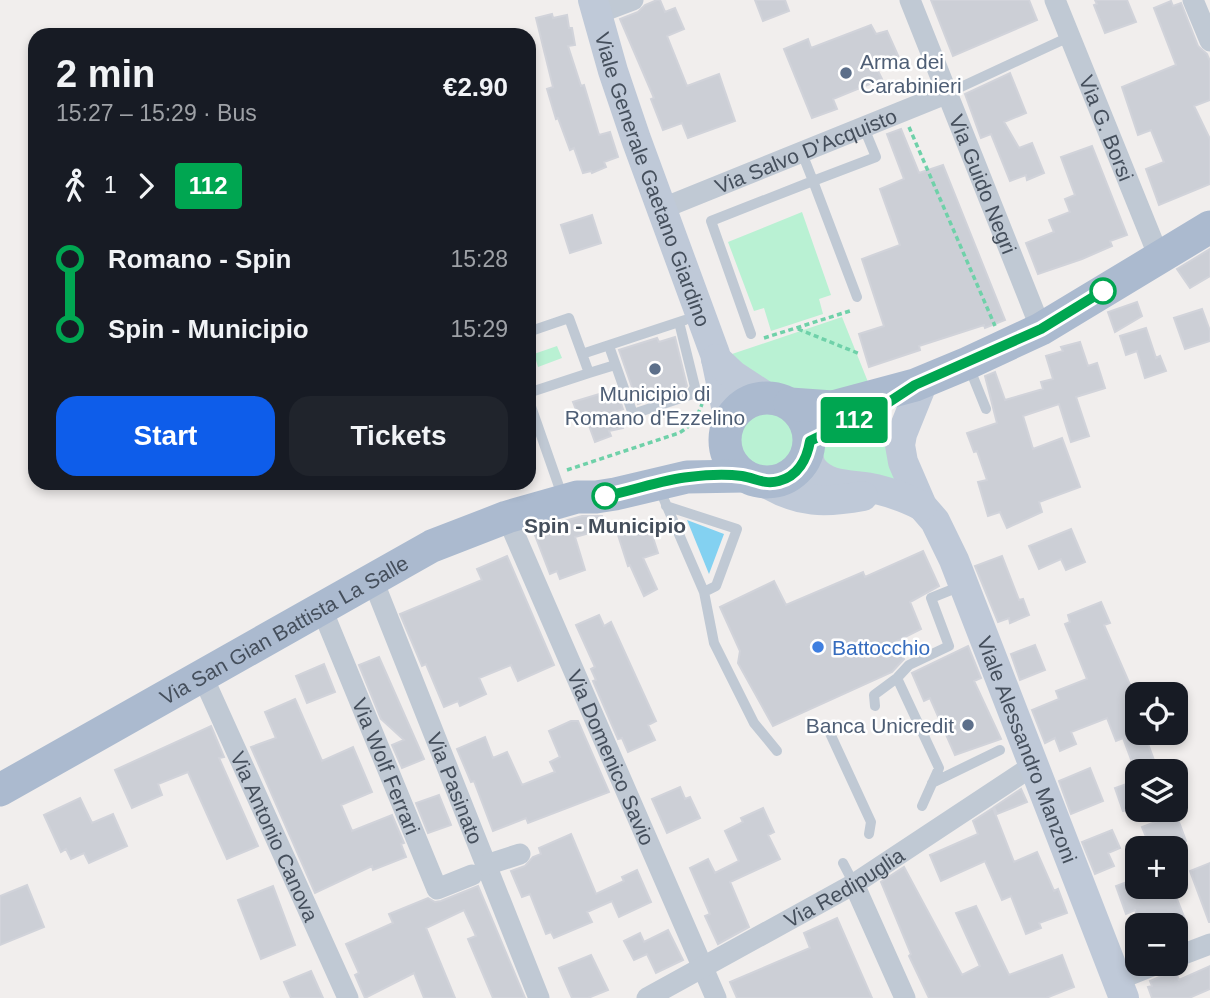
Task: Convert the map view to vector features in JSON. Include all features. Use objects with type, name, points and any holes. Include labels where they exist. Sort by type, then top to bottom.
[{"type":"main road","name":"Viale Generale Gaetano Giardino","points":[[595,7],[613,71],[661,209],[689,319],[716,359],[740,380],[779,401]]},
{"type":"main road","points":[[887,492],[855,498],[804,499],[786,495],[735,468],[725,447],[727,428],[736,411],[745,404],[779,401],[833,407],[919,383],[968,363],[1041,329],[1210,227]]},
{"type":"main road","name":"Viale Generale Gaetano Giardino","points":[[716,359],[727,428]]},
{"type":"main road","points":[[755,479],[779,481],[791,475],[801,466],[809,448],[919,383]]},
{"type":"main road","name":"Viale Alessandro Manzoni","points":[[919,383],[900,445],[905,472],[922,506],[935,521],[944,538],[964,585],[1121,989]]},
{"type":"main road","points":[[779,401],[804,420],[813,469],[822,477],[887,492],[922,506]]},
{"type":"main road","name":"Via San Gian Battista La Salle","points":[[0,790],[432,546],[565,491],[594,487],[695,457],[708,451],[727,428]]},
{"type":"main road","name":"Via San Gian Battista La Salle","points":[[565,491],[596,498],[662,495],[687,477],[755,479]]},
{"type":"street","points":[[595,7],[633,0]]},
{"type":"street","name":"Via Guido Negri","points":[[910,0],[1041,329]]},
{"type":"street","name":"Via G. Borsi","points":[[1055,0],[1159,257]]},
{"type":"street","points":[[1193,0],[1210,41]]},
{"type":"street","name":"Via Salvo D'Acquisto","points":[[661,209],[948,93]]},
{"type":"street","name":"Via Domenico Savio","points":[[507,517],[716,998]]},
{"type":"street","name":"Via Pasinato","points":[[372,578],[479,870],[539,998]]},
{"type":"street","name":"Via Wolf Ferrari","points":[[321,607],[436,889],[479,870]]},
{"type":"street","name":"Via Antonio Canova","points":[[202,675],[348,998]]},
{"type":"street","name":"Via Redipuglia","points":[[647,998],[854,884],[1034,765]]},
{"type":"street","points":[[479,870],[520,853]]},
{"type":"street","points":[[854,884],[905,998]]},
{"type":"street","points":[[1188,952],[1210,944]]},
{"type":"street","points":[[1121,989],[1140,976]]},
{"type":"lane","points":[[948,93],[1069,37]]},
{"type":"lane","points":[[757,336],[711,221],[876,158],[864,128]]},
{"type":"lane","points":[[802,153],[858,302]]},
{"type":"lane","points":[[536,329],[569,318],[589,373]]},
{"type":"lane","points":[[582,354],[689,319],[695,387],[691,395],[633,414],[609,346]]},
{"type":"lane","points":[[968,363],[986,410]]},
{"type":"lane","points":[[536,390],[615,365]]},
{"type":"lane","points":[[536,418],[565,491]]},
{"type":"lane","points":[[662,495],[737,529],[716,586],[704,592]]},
{"type":"lane","points":[[662,495],[704,592],[714,643],[754,723],[777,751]]},
{"type":"lane","points":[[875,706],[874,695],[909,665],[948,646],[931,598],[964,585]]},
{"type":"lane","points":[[897,678],[939,768],[922,806]]},
{"type":"lane","points":[[828,729],[871,822],[869,834]]},
{"type":"lane","points":[[932,783],[1000,750]]},
{"type":"lane","points":[[843,863],[854,884]]},
{"type":"path","points":[[903,112],[1004,347]]},
{"type":"path","points":[[757,336],[796,328],[858,302]]},
{"type":"path","points":[[796,328],[860,354]]},
{"type":"path","points":[[565,491],[624,452],[689,427],[698,416],[703,400]]},
{"type":"green space","points":[[802,212],[831,295],[819,299],[823,314],[771,331],[764,308],[754,311],[728,242]]},
{"type":"green space","points":[[842,317],[868,382],[862,392],[794,393],[761,381],[729,355]]},
{"type":"green space","points":[[557,346],[562,358],[538,367],[536,353]]},
{"type":"green space","points":[[761,412],[773,412],[783,416],[791,424],[795,440],[791,456],[783,464],[773,468],[761,468],[751,464],[743,456],[739,446],[739,434],[743,424],[751,416]]},
{"type":"green space","points":[[886,414],[883,432],[894,435],[901,481],[840,475],[819,455],[830,443]]},
{"type":"water","points":[[687,520],[724,534],[709,574]]},
{"type":"building","points":[[660,0],[665,12],[675,8],[684,29],[667,36],[687,86],[719,74],[735,121],[688,138],[682,123],[663,130],[651,99],[654,98],[620,19]]},
{"type":"building","points":[[755,0],[785,0],[789,11],[763,21]]},
{"type":"building","points":[[931,0],[1029,0],[1037,20],[953,56]]},
{"type":"building","points":[[1095,0],[1127,0],[1136,22],[1105,33],[1094,5],[1097,4]]},
{"type":"building","points":[[1171,1],[1173,6],[1181,3],[1198,46],[1210,61],[1210,100],[1194,106],[1210,139],[1210,184],[1159,205],[1146,169],[1164,162],[1151,130],[1138,135],[1122,87],[1176,65],[1154,8]]},
{"type":"building","points":[[552,14],[553,18],[567,15],[575,45],[568,46],[581,86],[584,85],[599,135],[610,132],[618,157],[604,162],[606,167],[592,173],[583,173],[574,148],[570,150],[558,118],[556,119],[547,89],[553,87],[536,18]]},
{"type":"building","points":[[871,25],[876,34],[887,31],[900,60],[877,69],[882,79],[833,99],[837,109],[812,118],[784,49],[808,39],[811,48]]},
{"type":"building","points":[[1010,73],[1026,113],[1004,122],[1019,148],[1032,143],[1044,173],[1027,180],[1026,175],[1010,181],[991,134],[981,138],[965,94]]},
{"type":"building","points":[[901,129],[919,173],[943,165],[1005,320],[919,346],[920,350],[869,367],[859,334],[884,326],[862,259],[900,245],[880,189],[904,179],[887,134]]},
{"type":"building","points":[[1092,146],[1127,235],[1110,241],[1112,246],[1038,274],[1026,243],[1054,232],[1049,220],[1070,212],[1065,199],[1075,195],[1061,157]]},
{"type":"building","points":[[592,215],[601,243],[570,253],[561,225]]},
{"type":"building","points":[[1210,249],[1210,276],[1190,288],[1177,269]]},
{"type":"building","points":[[1137,302],[1142,316],[1115,332],[1108,312]]},
{"type":"building","points":[[1202,309],[1210,331],[1210,341],[1185,349],[1174,318]]},
{"type":"building","points":[[1146,328],[1156,358],[1160,356],[1166,371],[1145,378],[1137,351],[1126,355],[1120,336]]},
{"type":"building","name":"Municipio di Romano d'Ezzelino","points":[[675,337],[687,386],[638,404],[619,350],[657,338],[659,342]]},
{"type":"building","points":[[1080,342],[1088,366],[1097,363],[1105,388],[1076,397],[1089,436],[1071,442],[1059,404],[1023,416],[1033,449],[1062,438],[1080,487],[1039,502],[1042,512],[1007,528],[1000,512],[988,516],[978,482],[987,480],[977,451],[974,452],[967,433],[997,423],[985,376],[995,372],[1005,400],[1043,389],[1041,382],[1053,379],[1046,356],[1063,351],[1061,347]]},
{"type":"building","points":[[616,389],[623,409],[617,411],[623,428],[609,431],[611,436],[595,442],[587,420],[580,420],[573,402]]},
{"type":"building","points":[[582,516],[602,516],[604,529],[575,537],[585,570],[560,579],[557,571],[550,574],[533,530]]},
{"type":"building","points":[[648,522],[658,553],[643,558],[657,589],[644,596],[630,565],[628,566],[617,532]]},
{"type":"building","points":[[1071,529],[1085,562],[1066,570],[1061,559],[1039,569],[1029,546]]},
{"type":"building","name":"Battocchio","points":[[923,551],[939,586],[910,602],[921,629],[895,642],[904,659],[892,672],[773,726],[738,663],[740,651],[720,607],[774,581],[786,605],[863,572],[865,577]]},
{"type":"building","points":[[507,556],[554,665],[518,681],[511,665],[479,678],[486,694],[460,706],[458,701],[444,707],[426,664],[422,666],[400,614],[482,580],[477,569]]},
{"type":"building","points":[[1002,556],[1019,600],[1023,599],[1029,615],[1010,623],[1009,618],[998,622],[975,566]]},
{"type":"building","points":[[1101,602],[1110,623],[1104,625],[1129,682],[1125,682],[1125,743],[1123,738],[1116,741],[1107,718],[1071,732],[1076,744],[1060,751],[1055,738],[1045,743],[1032,710],[1059,699],[1056,691],[1087,679],[1065,624],[1070,622],[1068,615]]},
{"type":"building","points":[[599,615],[604,626],[611,622],[656,721],[648,725],[655,740],[628,752],[622,738],[618,739],[593,681],[596,680],[591,669],[595,667],[576,625]]},
{"type":"building","points":[[1035,645],[1045,670],[1020,680],[1011,654]]},
{"type":"building","points":[[968,646],[981,678],[974,681],[1001,739],[955,755],[930,698],[924,701],[912,673]]},
{"type":"building","points":[[379,657],[424,759],[402,768],[392,745],[404,740],[381,719],[359,665]]},
{"type":"building","points":[[324,664],[335,692],[307,703],[296,676]]},
{"type":"building","points":[[295,699],[322,761],[353,747],[372,792],[341,805],[352,831],[392,815],[404,843],[401,844],[406,857],[373,870],[372,866],[315,893],[251,747],[276,738],[265,712]]},
{"type":"building","points":[[571,721],[578,721],[609,792],[528,823],[526,818],[493,831],[474,781],[471,782],[457,749],[485,737],[493,758],[507,752],[522,785],[555,772],[550,762],[560,757],[549,731]]},
{"type":"building","points":[[211,726],[224,757],[219,758],[258,846],[227,859],[188,772],[158,784],[162,795],[132,808],[115,770]]},
{"type":"building","points":[[1126,745],[1148,745],[1154,759],[1131,759]]},
{"type":"building","points":[[1090,768],[1103,801],[1071,814],[1059,781]]},
{"type":"building","points":[[1125,785],[1125,810],[1123,811],[1115,788]]},
{"type":"building","points":[[680,787],[685,799],[690,797],[700,818],[667,833],[652,799]]},
{"type":"building","points":[[1021,789],[1027,802],[997,814],[994,807]]},
{"type":"building","points":[[439,795],[451,825],[428,833],[416,803]]},
{"type":"building","points":[[80,798],[92,823],[113,814],[127,846],[89,863],[84,853],[71,859],[66,849],[61,852],[44,815]]},
{"type":"building","points":[[763,808],[774,832],[768,835],[780,859],[730,882],[749,927],[718,944],[705,916],[710,914],[690,868],[708,859],[715,873],[739,861],[725,831],[743,822],[741,818]]},
{"type":"building","points":[[993,808],[1014,862],[1037,852],[1054,891],[1058,889],[1067,913],[1039,923],[1041,928],[1026,934],[1011,896],[1002,900],[985,861],[941,881],[930,855],[978,834],[973,821]]},
{"type":"building","points":[[1155,822],[1179,822],[1184,836],[1146,836],[1142,827]]},
{"type":"building","points":[[1112,830],[1120,848],[1108,853],[1114,866],[1095,874],[1082,842]]},
{"type":"building","points":[[571,834],[596,894],[624,881],[622,877],[637,870],[651,902],[619,917],[612,901],[587,912],[592,922],[554,938],[551,932],[546,934],[530,894],[522,897],[511,871],[525,866],[533,857],[541,854],[539,848]]},
{"type":"building","points":[[1210,863],[1210,922],[1209,922],[1190,871]]},
{"type":"building","points":[[904,867],[962,975],[980,966],[956,913],[976,906],[1009,975],[1062,955],[1074,987],[1046,998],[929,998],[909,956],[911,954],[881,882]]},
{"type":"building","points":[[1125,883],[1125,899],[1177,899],[1182,913],[1136,913],[1135,910],[1126,913],[1116,886]]},
{"type":"building","points":[[27,885],[44,927],[0,945],[0,896]]},
{"type":"building","points":[[273,886],[295,945],[261,959],[238,900]]},
{"type":"building","points":[[478,886],[525,998],[493,998],[468,939],[476,936],[464,910],[426,928],[455,998],[424,998],[414,973],[365,998],[355,975],[359,973],[346,944],[393,923],[389,914],[428,898],[435,902],[441,901]]},
{"type":"building","points":[[837,918],[872,998],[737,998],[730,982],[810,948],[804,933]]},
{"type":"building","points":[[668,930],[683,960],[656,973],[647,954],[634,960],[624,941],[640,933],[644,942]]},
{"type":"building","points":[[591,955],[608,990],[588,998],[572,998],[559,968]]},
{"type":"building","points":[[1210,966],[1210,989],[1189,998],[1152,998],[1148,987],[1152,986],[1150,981],[1161,976],[1177,976],[1179,980]]},
{"type":"building","points":[[311,971],[323,998],[291,998],[284,982]]},
{"type":"bus line","name":"112","points":[[605,496],[687,477],[725,475],[745,476],[766,483],[779,481],[801,466],[810,441],[886,404],[915,385],[1041,329],[1103,291]]},
{"type":"place","name":"Arma dei Carabinieri","points":[[846,73]]},
{"type":"place","name":"Municipio di Romano d'Ezzelino","points":[[655,369]]},
{"type":"place","name":"Spin - Municipio","points":[[605,496]]},
{"type":"place","name":"Battocchio","points":[[818,647]]},
{"type":"place","name":"Banca Unicredit","points":[[968,725]]}]
